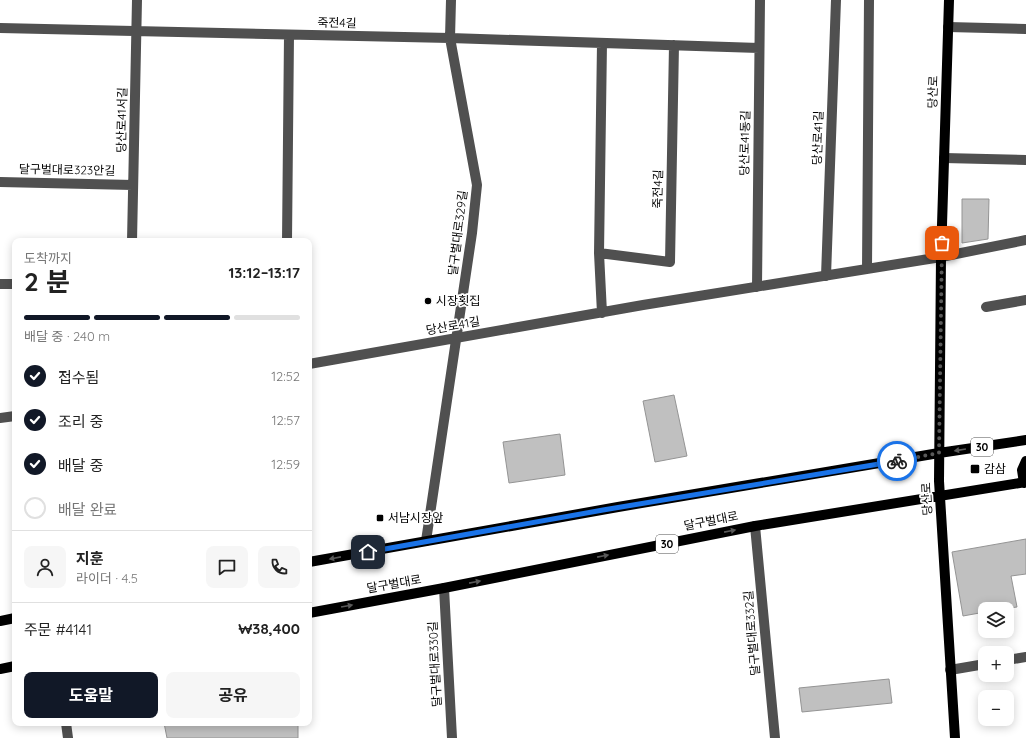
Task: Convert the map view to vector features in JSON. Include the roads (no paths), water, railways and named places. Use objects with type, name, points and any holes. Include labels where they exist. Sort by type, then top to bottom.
[{"type":"main road","name":"당산로","points":[[948,0],[941,257],[939,453],[940,496],[955,738]]},
{"type":"main road","name":"30","points":[[312,561],[939,453],[1026,440]]},
{"type":"main road","points":[[1025,482],[1022,470],[1026,461]]},
{"type":"main road","name":"달구벌대로","points":[[312,611],[444,588],[755,526],[1025,482]]},
{"type":"main road","points":[[0,621],[12,619]]},
{"type":"main road","points":[[0,669],[12,667]]},
{"type":"street","name":"당산로41서길","points":[[132,238],[138,0]]},
{"type":"street","name":"달구벌대로329길","points":[[426,541],[472,233],[477,185],[450,38],[451,0]]},
{"type":"street","name":"당산로41동길","points":[[757,287],[760,0]]},
{"type":"street","name":"당산로41길","points":[[826,276],[836,0]]},
{"type":"street","points":[[867,269],[869,0]]},
{"type":"street","points":[[948,27],[1026,29]]},
{"type":"street","name":"죽전4길","points":[[0,28],[450,38],[759,48]]},
{"type":"street","points":[[288,238],[289,35]]},
{"type":"street","points":[[602,43],[599,253],[602,313]]},
{"type":"street","name":"죽전4길","points":[[599,253],[670,262],[674,45]]},
{"type":"street","points":[[944,158],[1026,160]]},
{"type":"street","name":"달구벌대로323안길","points":[[0,182],[133,185]]},
{"type":"street","points":[[941,257],[1026,240]]},
{"type":"street","name":"당산로41길","points":[[312,363],[643,305],[941,257]]},
{"type":"street","points":[[0,284],[12,284]]},
{"type":"street","points":[[986,307],[1026,300]]},
{"type":"street","points":[[0,418],[12,416]]},
{"type":"street","name":"달구벌대로332길","points":[[755,526],[775,738]]},
{"type":"street","name":"달구벌대로330길","points":[[444,588],[452,738]]},
{"type":"street","points":[[1014,659],[1026,656]]},
{"type":"street","points":[[950,670],[978,665]]},
{"type":"street","points":[[66,726],[68,738]]},
{"type":"place","name":"시장횟집","points":[[428,301]]},
{"type":"place","name":"감삼","points":[[975,469]]},
{"type":"place","name":"서남시장앞","points":[[380,518]]}]
